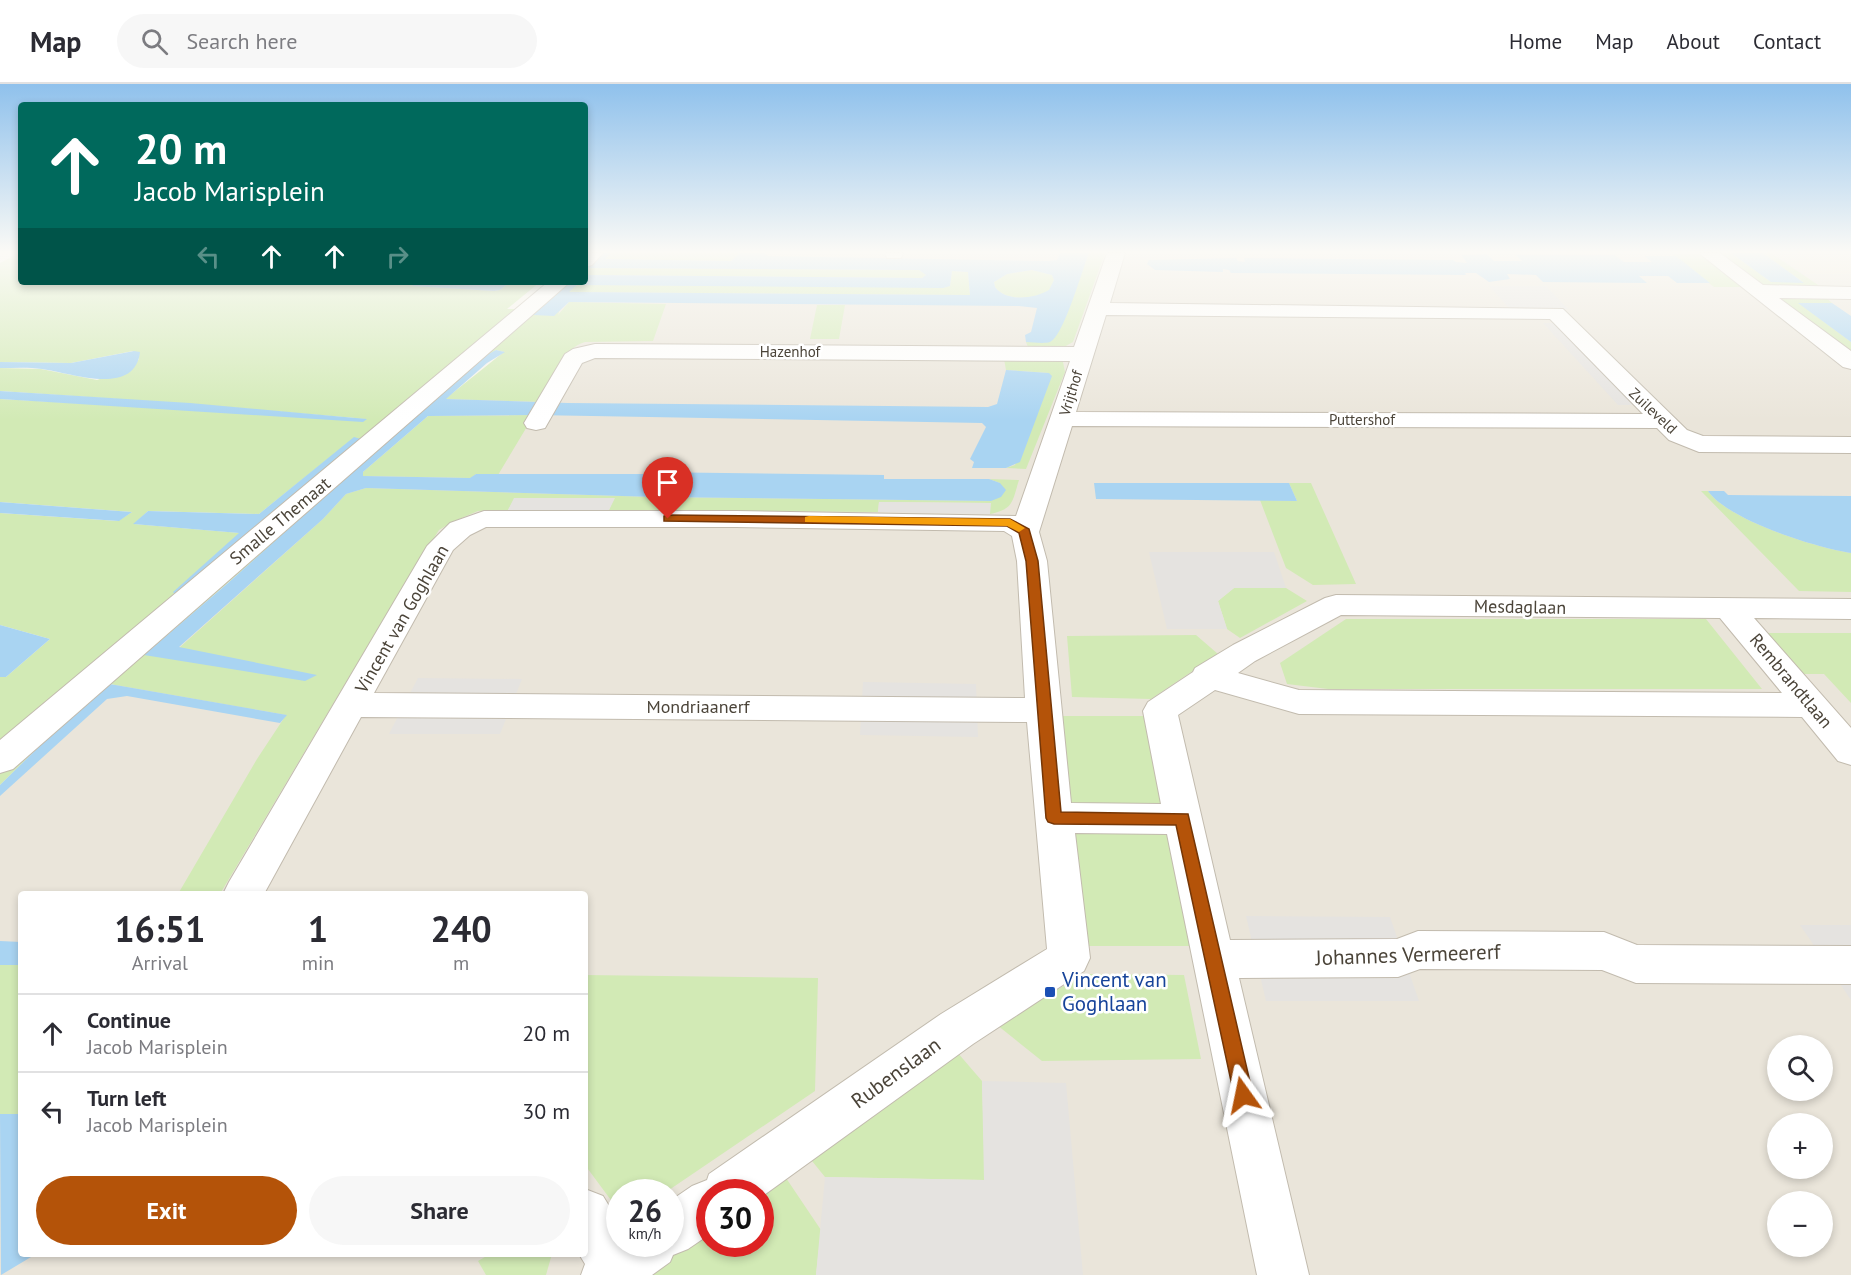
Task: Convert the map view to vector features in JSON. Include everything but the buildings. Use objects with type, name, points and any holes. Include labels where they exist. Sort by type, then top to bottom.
[{"type":"street","name":"Smalle Themaat","points":[[0,760],[529,309]]},
{"type":"street","name":"Zuileveld","points":[[1100,309],[1556,313],[1661,421],[1678,435],[1699,444],[1851,445]]},
{"type":"street","name":"Vrijthof","points":[[1024,532],[1100,309]]},
{"type":"street","points":[[1781,309],[1851,363]]},
{"type":"street","name":"Hazenhof","points":[[536,423],[573,359],[581,354],[595,351],[1083,354]]},
{"type":"street","name":"Puttershof","points":[[1063,419],[1661,421]]},
{"type":"street","name":"Vincent van Goghlaan","points":[[245,891],[441,546],[456,530],[471,522],[484,519],[883,520],[1010,523],[1024,532]]},
{"type":"street","points":[[1024,532],[1032,561],[1054,818],[1183,819],[1283,1275]]},
{"type":"street","name":"Mesdaglaan","points":[[1183,819],[1160,711],[1208,676],[1244,654],[1336,605],[1730,610],[1851,609]]},
{"type":"street","name":"Rembrandtlaan","points":[[1730,610],[1851,752]]},
{"type":"street","points":[[1208,676],[1299,702],[1811,705]]},
{"type":"street","name":"Mondriaanerf","points":[[352,705],[1043,710]]},
{"type":"street","name":"Rubenslaan","points":[[745,1179],[957,1029],[1069,958],[1054,818]]},
{"type":"street","name":"Johannes Vermeererf","points":[[1214,959],[1398,958],[1418,950],[1605,951],[1636,964],[1851,964]]},
{"type":"street","points":[[588,1218],[625,1262]]},
{"type":"shaded area","points":[[554,309],[1851,309],[1851,1275],[0,1275],[0,785],[18,767]]},
{"type":"shaded area","points":[[1543,323],[1559,323],[1636,405],[1618,405]]},
{"type":"shaded area","points":[[514,498],[615,498],[609,510],[508,510]]},
{"type":"shaded area","points":[[879,502],[991,503],[990,514],[878,512]]},
{"type":"shaded area","points":[[1149,552],[1274,552],[1286,588],[1234,588],[1218,601],[1227,629],[1167,629]]},
{"type":"shaded area","points":[[418,678],[522,679],[500,734],[389,734]]},
{"type":"shaded area","points":[[863,682],[976,684],[978,737],[860,735]]},
{"type":"shaded area","points":[[1246,916],[1390,917],[1419,1001],[1266,1001]]},
{"type":"shaded area","points":[[1800,925],[1851,925],[1851,1000]]},
{"type":"shaded area","points":[[982,1081],[1066,1083],[1083,1275],[816,1275],[825,1177],[984,1180]]},
{"type":"green space","points":[[0,309],[560,309],[558,315],[563,309],[664,309],[653,341],[585,342],[577,345],[559,366],[542,402],[445,399],[504,352],[496,350],[145,655],[179,648],[323,519],[346,494],[366,488],[654,497],[991,501],[1000,483],[989,479],[1019,480],[1008,507],[990,514],[990,503],[879,502],[878,512],[609,510],[614,498],[515,498],[508,510],[478,511],[452,522],[439,530],[402,588],[222,891],[180,891],[257,759],[286,715],[104,683],[0,785],[0,677],[6,677],[50,639],[0,625],[0,513],[118,521],[132,512],[0,502],[0,399],[367,419],[0,391],[0,368],[41,369],[97,380],[133,367],[139,359],[133,351],[71,363],[0,362]],"holes":[[[354,438],[235,538],[240,533],[134,524],[148,511],[259,514]]]},
{"type":"green space","points":[[816,309],[844,309],[839,339],[810,339]]},
{"type":"green space","points":[[1062,309],[1085,309],[1073,342],[1062,348],[1028,347],[1026,342],[1045,342]]},
{"type":"green space","points":[[1788,309],[1806,309],[1851,342],[1851,356]]},
{"type":"green space","points":[[1004,359],[1052,359],[1063,362],[1065,372],[1026,469],[1006,468],[1015,465],[1049,373],[1006,370]]},
{"type":"green space","points":[[534,415],[498,475],[476,474],[471,478],[363,476],[363,472],[428,416]]},
{"type":"green space","points":[[1289,483],[1311,483],[1356,584],[1313,585],[1286,568],[1260,500],[1297,501]]},
{"type":"green space","points":[[1701,491],[1708,491],[1718,502],[1734,512],[1774,531],[1851,553],[1851,592],[1799,591]]},
{"type":"green space","points":[[1234,588],[1286,588],[1307,601],[1240,638],[1227,629],[1218,601]]},
{"type":"green space","points":[[1346,619],[1706,619],[1762,689],[1328,689],[1287,684],[1280,663]]},
{"type":"green space","points":[[1767,633],[1851,633],[1851,703],[1824,674],[1800,674]]},
{"type":"green space","points":[[1196,635],[1218,654],[1151,699],[1072,697],[1067,636]]},
{"type":"green space","points":[[1056,716],[1150,716],[1170,813],[1065,812]]},
{"type":"green space","points":[[1066,826],[1170,827],[1194,946],[1078,946]]},
{"type":"green space","points":[[0,965],[18,965],[18,1114],[0,1114]]},
{"type":"green space","points":[[1084,974],[1184,975],[1201,1059],[1042,1061],[997,1025]]},
{"type":"green space","points":[[588,975],[818,978],[815,1091],[684,1180],[606,1179],[606,1193],[588,1169]]},
{"type":"green space","points":[[957,1052],[982,1081],[985,1180],[825,1177],[812,1161]]},
{"type":"green space","points":[[784,1175],[821,1230],[816,1275],[641,1275],[666,1257],[684,1257],[684,1245],[696,1236],[696,1257],[774,1257],[774,1182]]},
{"type":"green space","points":[[485,1257],[551,1257],[546,1275],[486,1275],[478,1261]]},
{"type":"water","points":[[540,309],[562,309],[554,316],[533,315]]},
{"type":"water","points":[[1037,309],[1069,309],[1061,328],[1050,342],[1026,342],[1025,335],[1031,332]]},
{"type":"water","points":[[1806,309],[1840,309],[1851,316],[1851,342]]},
{"type":"water","points":[[496,350],[505,352],[487,363],[446,399],[568,403],[988,407],[997,404],[1006,370],[1049,373],[1052,376],[1020,462],[1006,468],[972,468],[974,462],[970,459],[986,427],[982,423],[534,415],[428,416],[363,472],[363,476],[470,478],[476,474],[644,474],[646,472],[884,475],[884,479],[989,479],[1000,483],[1006,490],[1001,497],[991,501],[654,497],[366,488],[346,494],[323,519],[179,647],[317,675],[305,681],[144,655],[476,361]]},
{"type":"water","points":[[134,351],[140,352],[135,366],[126,374],[114,378],[83,377],[37,368],[0,368],[0,362],[71,363]]},
{"type":"water","points":[[0,391],[190,403],[367,419],[363,422],[0,399]]},
{"type":"water","points":[[354,437],[361,439],[177,597],[173,592],[239,533],[133,524],[148,511],[259,514]]},
{"type":"water","points":[[1094,483],[1289,483],[1297,501],[1096,499]]},
{"type":"water","points":[[1708,491],[1724,491],[1728,495],[1851,496],[1851,553],[1796,539],[1753,522],[1718,502]]},
{"type":"water","points":[[0,502],[132,512],[119,521],[0,513]]},
{"type":"water","points":[[0,625],[50,639],[6,677],[0,677]]},
{"type":"water","points":[[104,683],[287,715],[280,723],[127,696],[107,699],[0,796],[0,785]]},
{"type":"water","points":[[0,941],[18,942],[18,965],[0,965]]},
{"type":"water","points":[[0,1114],[18,1114],[18,1257],[31,1257],[1,1275]]},
{"type":"slow traffic","points":[[809,520],[1010,523],[1019,528]]},
{"type":"place","name":"Vincent van Goghlaan","points":[[1050,992]]},
{"type":"route","points":[[668,519],[1010,523],[1024,532],[1032,561],[1054,818],[1183,819],[1243,1095]]}]
